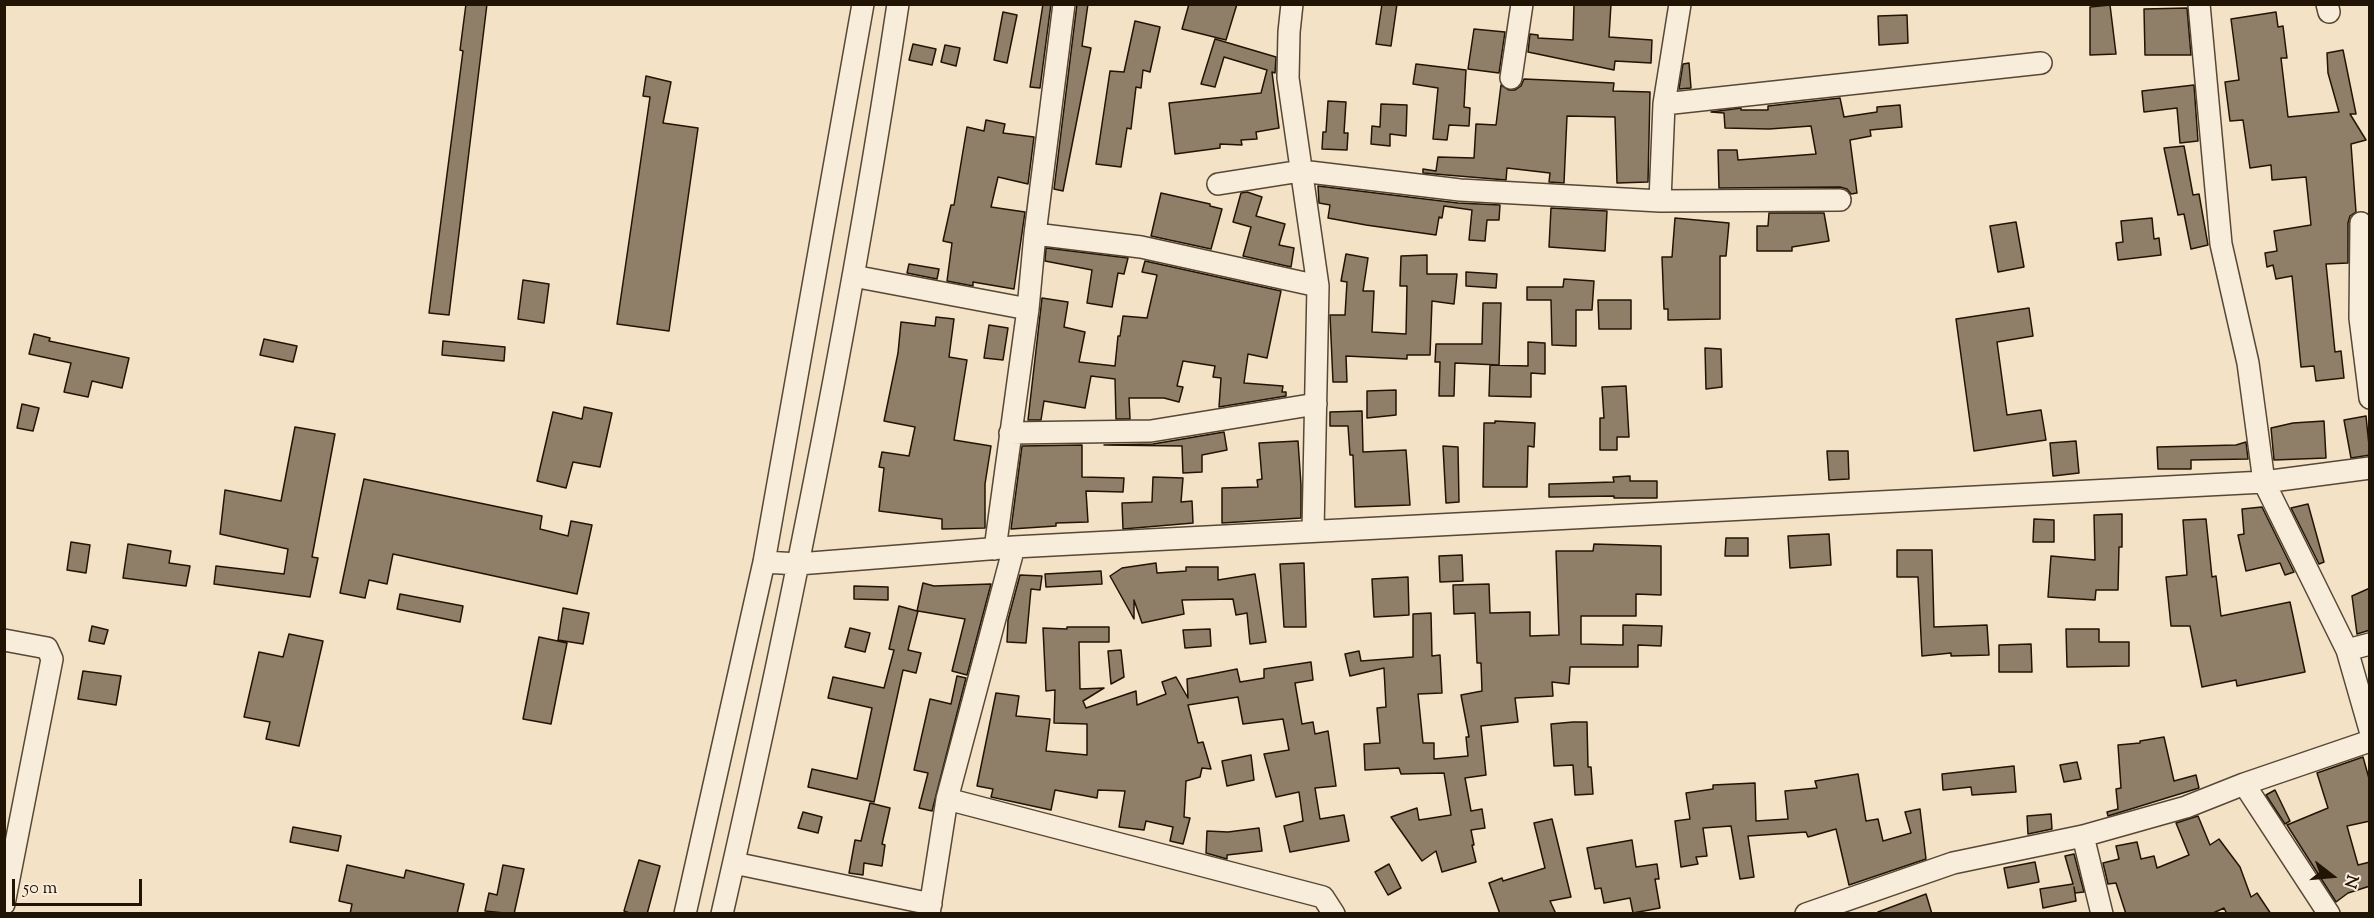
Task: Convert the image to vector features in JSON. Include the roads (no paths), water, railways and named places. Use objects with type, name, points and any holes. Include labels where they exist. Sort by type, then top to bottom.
[{"type":"street","points":[[684,914],[764,562],[863,4]]},
{"type":"street","points":[[722,914],[798,564],[853,276],[898,4]]},
{"type":"street","points":[[734,863],[930,909],[947,799],[1004,548],[1010,433],[1028,309],[1035,234],[1064,4]]},
{"type":"street","points":[[1292,4],[1288,32],[1288,78],[1318,286],[1313,531]]},
{"type":"street","points":[[1511,78],[1522,4]]},
{"type":"street","points":[[1660,201],[1664,104],[1680,4]]},
{"type":"street","points":[[2199,4],[2221,244],[2248,363],[2264,482],[2347,650],[2370,729]]},
{"type":"street","points":[[1664,104],[2042,63]]},
{"type":"street","points":[[1218,184],[1301,171],[1460,190],[1660,201],[1840,200]]},
{"type":"street","points":[[2361,223],[2360,318],[2370,398]]},
{"type":"street","points":[[1035,234],[1141,248],[1318,286]]},
{"type":"street","points":[[853,276],[1028,309]]},
{"type":"street","points":[[1010,433],[1150,431],[1316,404]]},
{"type":"street","points":[[764,562],[798,564],[1004,548],[2264,482],[2370,468]]},
{"type":"street","points":[[4,640],[47,648],[52,659],[4,904]]},
{"type":"street","points":[[2347,650],[2370,644]]},
{"type":"street","points":[[1806,914],[1953,863],[2083,836],[2186,807],[2244,784],[2370,741]]},
{"type":"street","points":[[2244,784],[2329,914]]},
{"type":"street","points":[[947,799],[1323,897],[1334,914]]},
{"type":"street","points":[[2083,836],[2102,914]]}]
